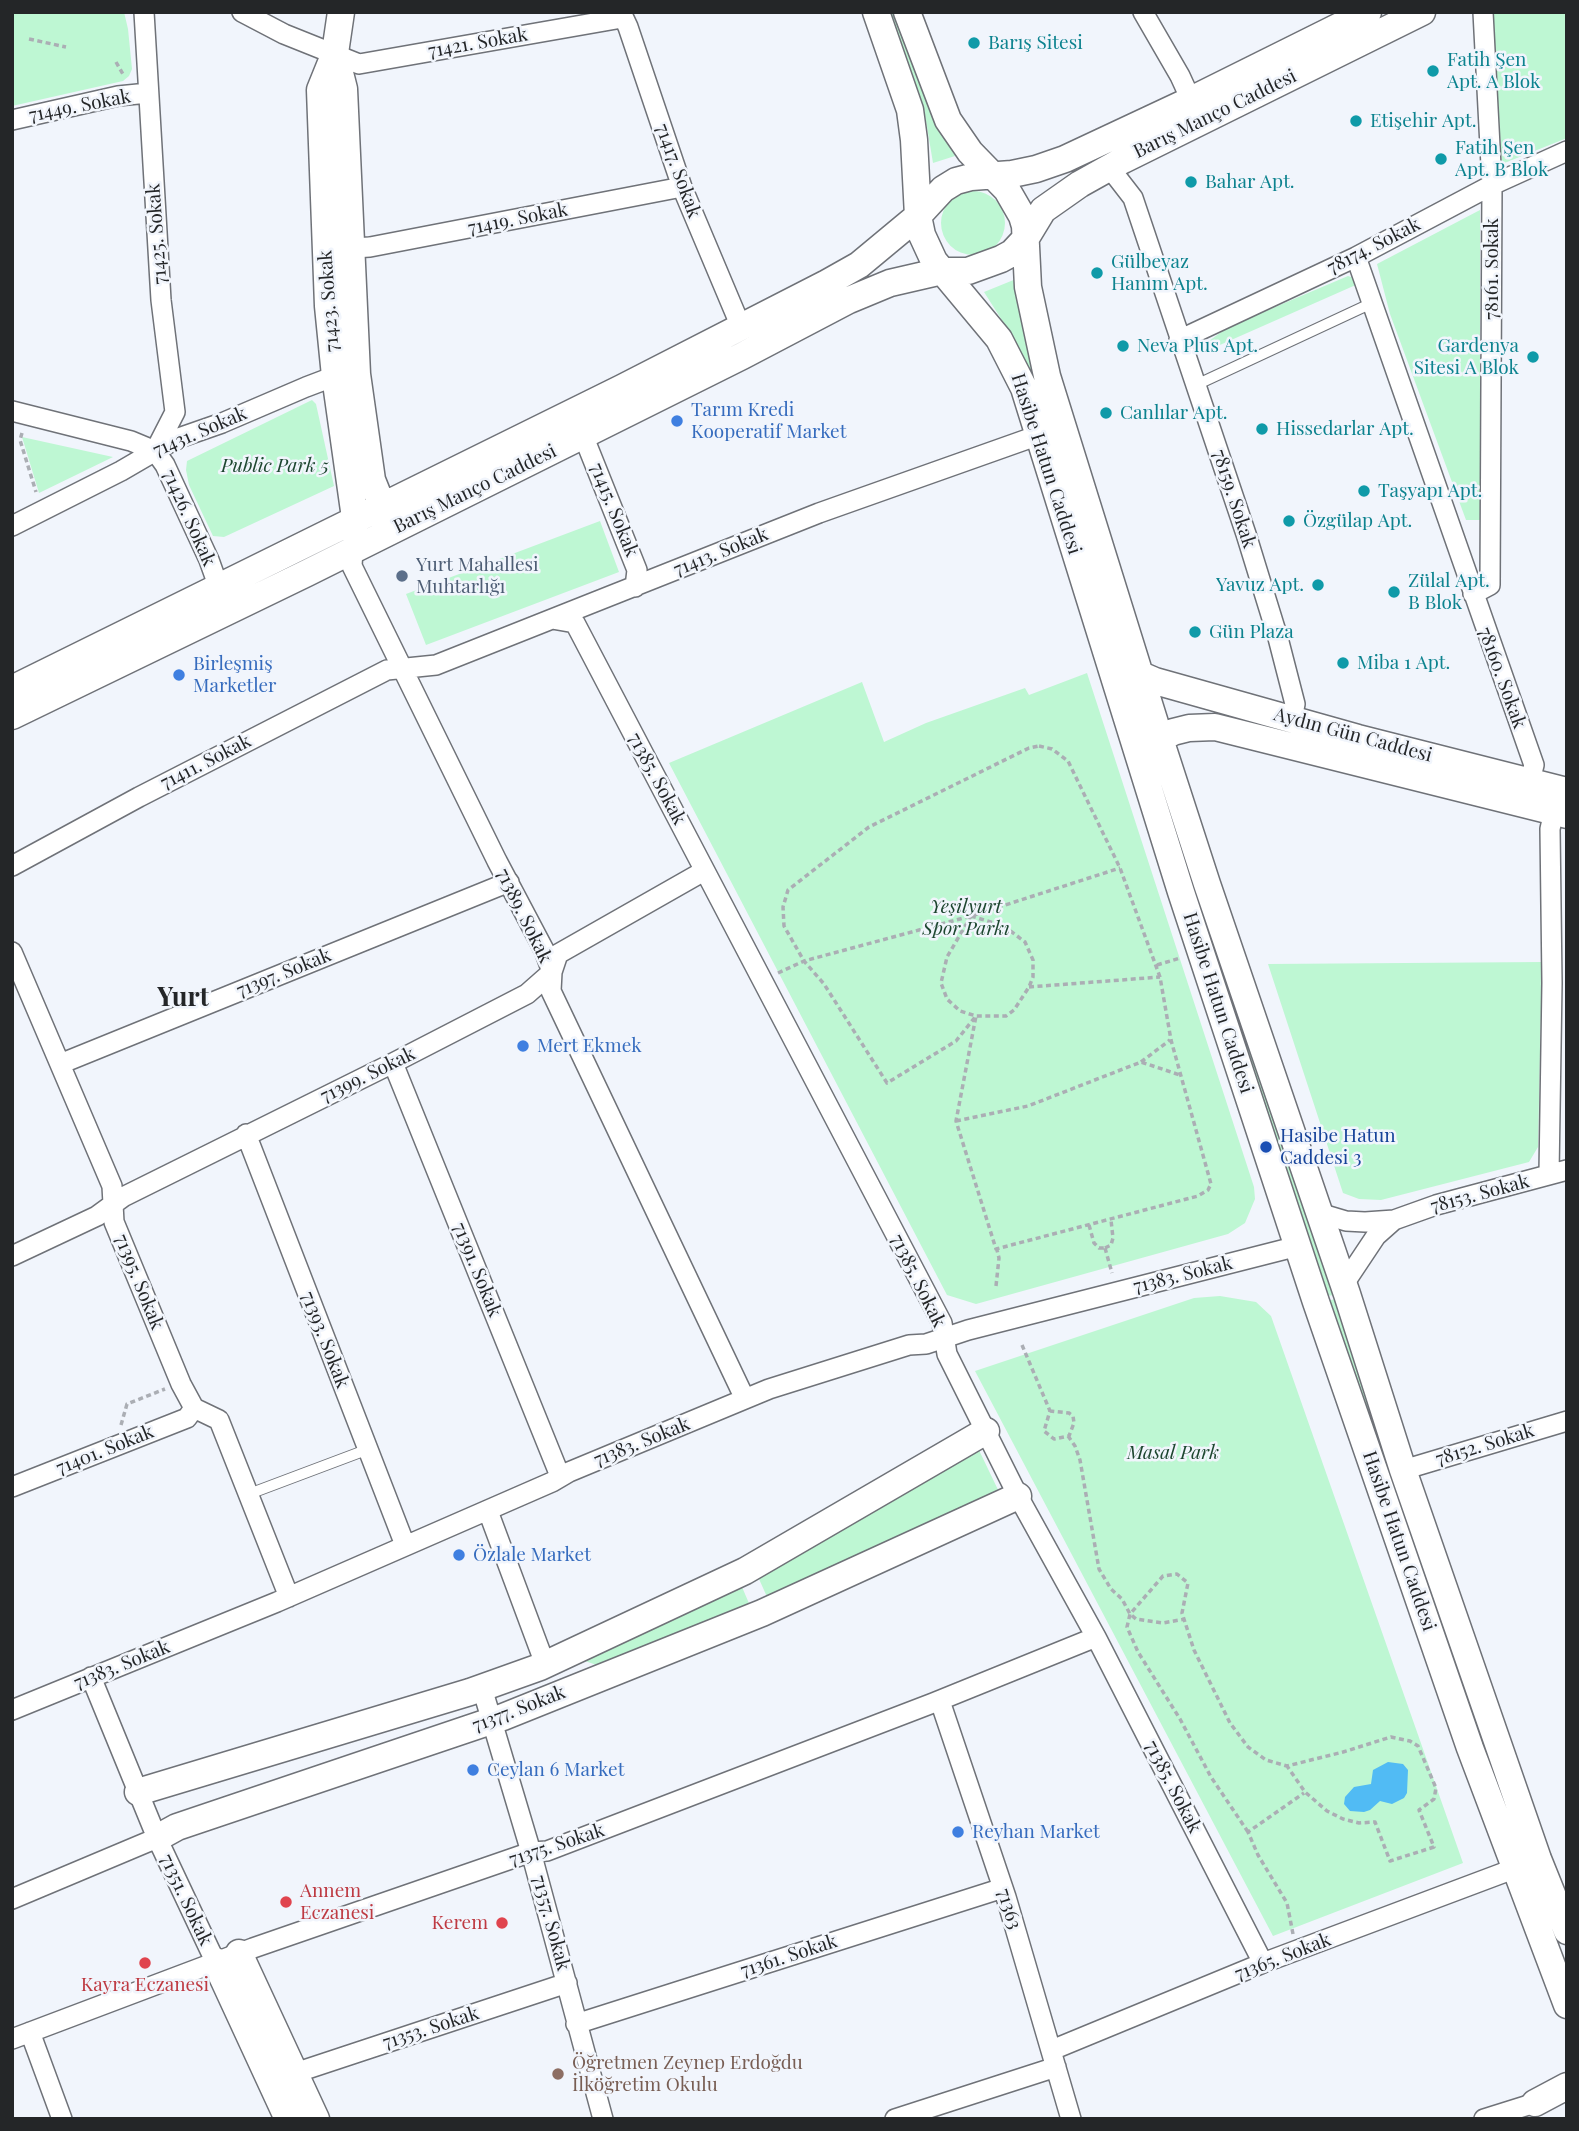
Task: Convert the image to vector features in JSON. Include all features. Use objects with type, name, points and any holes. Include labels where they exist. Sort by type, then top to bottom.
[{"type":"main road","name":"71423. Sokak","points":[[341,12],[335,53],[320,90],[328,306],[372,480],[373,520]]},
{"type":"main road","name":"Hasibe Hatun Caddesi","points":[[876,12],[911,110],[918,216],[927,248],[942,271],[999,339],[1024,388],[1181,892],[1298,1246],[1470,1748],[1567,2005]]},
{"type":"main road","name":"Hasibe Hatun Caddesi","points":[[907,12],[948,120],[970,152],[1015,202],[1025,226],[1028,287],[1047,376],[1160,739],[1344,1284],[1403,1470],[1538,1859],[1567,1931]]},
{"type":"main road","name":"Barış Manço Caddesi","points":[[993,176],[1036,169],[1065,159],[1368,12]]},
{"type":"main road","name":"Barış Manço Caddesi","points":[[1026,238],[1043,210],[1109,167],[1422,12]]},
{"type":"main road","name":"71423. Sokak","points":[[335,53],[344,89],[352,248],[346,375]]},
{"type":"main road","points":[[918,216],[943,189],[956,181],[993,176]]},
{"type":"main road","name":"Barış Manço Caddesi","points":[[373,520],[859,265],[918,216]]},
{"type":"main road","points":[[942,271],[968,271],[988,265],[1012,253],[1026,238]]},
{"type":"main road","name":"Barış Manço Caddesi","points":[[12,689],[219,588],[373,520],[583,435],[849,300],[890,283],[942,271]]},
{"type":"main road","points":[[12,716],[353,549],[373,520]]},
{"type":"main road","name":"Aydın Gün Caddesi","points":[[1141,675],[1292,719],[1530,782],[1563,806]]},
{"type":"main road","name":"Aydın Gün Caddesi","points":[[1160,739],[1173,732],[1215,727],[1563,806]]},
{"type":"main road","name":"71377. Sokak","points":[[138,1792],[482,1688],[540,1667],[745,1571],[986,1431]]},
{"type":"main road","name":"71377. Sokak","points":[[157,1838],[177,1827],[493,1721],[762,1613],[1018,1496]]},
{"type":"main road","points":[[745,1571],[762,1613]]},
{"type":"main road","name":"71351. Sokak","points":[[227,1957],[295,2073],[316,2119]]},
{"type":"main road","name":"71351. Sokak","points":[[227,1957],[288,2119]]},
{"type":"main road","points":[[1535,2103],[1567,2086]]},
{"type":"main road","points":[[1535,2103],[1567,2103]]},
{"type":"street","name":"71425. Sokak","points":[[144,12],[161,300],[175,412],[155,451]]},
{"type":"street","name":"71421. Sokak","points":[[242,12],[284,34],[359,64],[621,15]]},
{"type":"street","points":[[1143,12],[1191,100]]},
{"type":"street","points":[[1483,12],[1492,185]]},
{"type":"street","name":"71417. Sokak","points":[[621,15],[628,27],[682,187],[741,327]]},
{"type":"street","name":"71449. Sokak","points":[[12,120],[118,96],[148,93]]},
{"type":"street","name":"78174. Sokak","points":[[1180,340],[1356,257],[1492,185],[1567,151]]},
{"type":"street","name":"78159. Sokak","points":[[1109,167],[1133,198],[1246,534],[1295,704],[1292,719]]},
{"type":"street","name":"78161. Sokak","points":[[1473,594],[1490,586],[1492,185]]},
{"type":"street","name":"71419. Sokak","points":[[352,248],[682,187]]},
{"type":"street","name":"78160. Sokak","points":[[1356,257],[1534,765],[1530,782]]},
{"type":"street","name":"71431. Sokak","points":[[12,527],[121,471],[176,439],[346,375]]},
{"type":"street","points":[[12,411],[131,441],[155,451]]},
{"type":"street","name":"71415. Sokak","points":[[583,435],[638,570],[635,587]]},
{"type":"street","name":"71413. Sokak","points":[[404,668],[436,665],[819,513],[1039,435]]},
{"type":"street","name":"71426. Sokak","points":[[155,451],[165,465],[219,588]]},
{"type":"street","name":"71389. Sokak","points":[[353,549],[352,566],[544,950],[552,972],[551,991],[745,1399]]},
{"type":"street","name":"71385. Sokak","points":[[552,619],[575,623],[936,1311],[942,1323],[947,1353],[1018,1496],[1096,1637],[1264,1964]]},
{"type":"street","name":"71411. Sokak","points":[[12,866],[139,797],[387,670],[404,668]]},
{"type":"street","points":[[1558,1172],[1550,828],[1563,806]]},
{"type":"street","name":"71399. Sokak","points":[[14,1251],[97,1216],[123,1197],[527,994],[552,972],[558,954],[704,871]]},
{"type":"street","name":"71397. Sokak","points":[[60,1064],[509,883]]},
{"type":"street","name":"71395. Sokak","points":[[12,952],[112,1186],[114,1222],[181,1384],[194,1408],[219,1420],[289,1597]]},
{"type":"street","name":"71391. Sokak","points":[[393,1063],[560,1476]]},
{"type":"street","name":"71393. Sokak","points":[[246,1134],[405,1545]]},
{"type":"street","name":"78153. Sokak","points":[[1319,1213],[1365,1222],[1394,1220],[1436,1205],[1558,1172]]},
{"type":"street","name":"78153. Sokak","points":[[1344,1284],[1376,1236],[1394,1220]]},
{"type":"street","name":"71383. Sokak","points":[[12,1710],[289,1597],[488,1511],[560,1476],[769,1389],[897,1349],[1298,1246]]},
{"type":"street","name":"71401. Sokak","points":[[12,1487],[187,1418],[194,1408]]},
{"type":"street","name":"78152. Sokak","points":[[1403,1470],[1567,1421]]},
{"type":"street","points":[[488,1511],[542,1656],[540,1667]]},
{"type":"street","name":"71375. Sokak","points":[[21,2035],[227,1957],[531,1852],[547,1851],[940,1701],[1096,1637]]},
{"type":"street","name":"71351. Sokak","points":[[91,1677],[157,1838],[227,1957]]},
{"type":"street","name":"71357. Sokak","points":[[482,1688],[531,1852],[603,2119]]},
{"type":"street","name":"71363","points":[[940,1701],[1003,1888],[1071,2119]]},
{"type":"street","name":"71377. Sokak","points":[[12,1899],[157,1838]]},
{"type":"street","name":"71365. Sokak","points":[[895,2119],[1054,2058],[1264,1964],[1516,1867]]},
{"type":"street","name":"71361. Sokak","points":[[576,2024],[1003,1888]]},
{"type":"street","name":"71353. Sokak","points":[[295,2073],[567,1983]]},
{"type":"street","points":[[21,2035],[62,2119]]},
{"type":"street","points":[[1484,2119],[1535,2103]]},
{"type":"lane","points":[[1196,385],[1372,303]]},
{"type":"lane","points":[[248,1494],[366,1450]]},
{"type":"path","points":[[29,40],[66,47]]},
{"type":"path","points":[[116,62],[127,80]]},
{"type":"path","points":[[22,430],[20,440],[37,498]]},
{"type":"path","points":[[976,1016],[956,1041],[887,1083],[824,984],[804,961],[784,926],[783,907],[788,890],[869,827],[1029,748],[1039,746],[1052,749],[1068,761],[1120,868],[1160,976],[1171,1040],[1210,1180],[1208,1190],[1198,1196],[996,1249]]},
{"type":"path","points":[[773,975],[804,961],[971,916],[1120,868]]},
{"type":"path","points":[[971,916],[1004,926],[1025,942],[1033,960],[1033,978],[1029,987],[1014,1010],[1006,1016],[976,1016],[960,1011],[947,999],[941,982],[947,957],[971,916]]},
{"type":"path","points":[[1156,966],[1185,957]]},
{"type":"path","points":[[1029,987],[1160,976]]},
{"type":"path","points":[[976,1016],[957,1121],[999,1258],[996,1286]]},
{"type":"path","points":[[957,1121],[1028,1106],[1140,1062],[1171,1040]]},
{"type":"path","points":[[1140,1062],[1181,1076]]},
{"type":"path","points":[[1090,1225],[1094,1243],[1098,1248],[1105,1248],[1111,1245],[1113,1238],[1111,1219]]},
{"type":"path","points":[[1105,1248],[1112,1274]]},
{"type":"path","points":[[1022,1345],[1050,1411],[1044,1431],[1054,1439],[1068,1436]]},
{"type":"path","points":[[119,1433],[127,1404],[168,1388]]},
{"type":"path","points":[[1050,1411],[1073,1416],[1074,1423],[1068,1436]]},
{"type":"path","points":[[1068,1436],[1080,1460],[1099,1569],[1111,1589],[1136,1619],[1163,1623],[1185,1619]]},
{"type":"path","points":[[1287,1766],[1305,1792],[1327,1811],[1359,1823],[1375,1822],[1390,1861],[1434,1847],[1419,1810],[1434,1798],[1436,1788],[1418,1746],[1410,1741],[1391,1737],[1287,1766],[1266,1760],[1248,1747],[1230,1723],[1194,1650],[1182,1613],[1188,1583],[1177,1574],[1163,1576],[1130,1614],[1128,1627],[1138,1652],[1180,1719],[1211,1777],[1248,1832],[1258,1855],[1287,1903],[1294,1940]]},
{"type":"path","points":[[1248,1832],[1305,1792]]},
{"type":"green space","points":[[12,12],[124,12],[132,69],[129,76],[123,81],[12,106]]},
{"type":"green space","points":[[888,12],[894,12],[929,107],[955,156],[933,163],[924,109]]},
{"type":"green space","points":[[1492,12],[1567,12],[1567,138],[1502,164]]},
{"type":"green space","points":[[973,191],[985,193],[996,200],[1003,211],[1003,235],[996,246],[985,253],[973,255],[961,253],[950,246],[943,235],[941,223],[943,211],[950,200],[961,193]]},
{"type":"green space","points":[[1480,210],[1480,520],[1466,520],[1390,314],[1377,264]]},
{"type":"green space","points":[[1348,276],[1357,279],[1358,284],[1204,352],[1209,341],[1228,327]]},
{"type":"green space","points":[[1016,279],[1108,607],[1012,336],[984,292]]},
{"type":"green space","name":"Public Park 5","points":[[312,400],[316,404],[334,486],[224,537],[213,536],[189,485],[187,461]]},
{"type":"green space","points":[[22,437],[113,457],[39,493]]},
{"type":"green space","points":[[600,521],[619,572],[426,645],[406,594]]},
{"type":"green space","name":"Yeşilyurt Spor Parkı","points":[[1087,673],[1254,1187],[1255,1199],[1245,1223],[1228,1234],[976,1304],[947,1295],[669,763],[862,682],[884,742],[926,723],[1025,688],[1029,695]]},
{"type":"green space","points":[[1197,890],[1334,1295],[1327,1296],[1192,892]]},
{"type":"green space","points":[[1542,962],[1538,1147],[1529,1162],[1381,1200],[1359,1199],[1343,1193],[1268,964]]},
{"type":"green space","name":"Masal Park","points":[[1220,1296],[1256,1302],[1271,1316],[1463,1863],[1273,1936],[975,1371],[1194,1298]]},
{"type":"green space","points":[[1335,1299],[1429,1579],[1425,1580],[1328,1301]]},
{"type":"green space","points":[[977,1446],[1001,1496],[768,1599],[759,1579]]},
{"type":"green space","points":[[742,1587],[751,1608],[611,1670],[585,1661]]},
{"type":"water","points":[[1388,1762],[1403,1764],[1408,1770],[1407,1793],[1404,1798],[1392,1804],[1380,1801],[1364,1812],[1350,1811],[1344,1804],[1345,1797],[1354,1787],[1371,1784],[1373,1770]]},
{"type":"place","name":"Barış Sitesi","points":[[974,43]]},
{"type":"place","name":"Fatih Şen Apt. A Blok","points":[[1433,71]]},
{"type":"place","name":"Etişehir Apt.","points":[[1356,121]]},
{"type":"place","name":"Fatih Şen Apt. B Blok","points":[[1441,159]]},
{"type":"place","name":"Bahar Apt.","points":[[1191,182]]},
{"type":"place","name":"Gülbeyaz Hanım Apt.","points":[[1097,273]]},
{"type":"place","name":"Neva Plus Apt.","points":[[1123,346]]},
{"type":"place","name":"Gardenya Sitesi A Blok","points":[[1533,357]]},
{"type":"place","name":"Canlılar Apt.","points":[[1106,413]]},
{"type":"place","name":"Tarım Kredi Kooperatif Market","points":[[677,421]]},
{"type":"place","name":"Hissedarlar Apt.","points":[[1262,429]]},
{"type":"place","name":"Taşyapı Apt.","points":[[1364,491]]},
{"type":"place","name":"Özgülap Apt.","points":[[1289,521]]},
{"type":"place","name":"Yurt Mahallesi Muhtarlığı","points":[[402,576]]},
{"type":"place","name":"Yavuz Apt.","points":[[1318,585]]},
{"type":"place","name":"Zülal Apt. B Blok","points":[[1394,592]]},
{"type":"place","name":"Gün Plaza","points":[[1195,632]]},
{"type":"place","name":"Miba 1 Apt.","points":[[1343,663]]},
{"type":"place","name":"Birleşmiş Marketler","points":[[179,675]]},
{"type":"place","name":"Mert Ekmek","points":[[523,1046]]},
{"type":"place","name":"Hasibe Hatun Caddesi 3","points":[[1266,1147]]},
{"type":"place","name":"Özlale Market","points":[[459,1555]]},
{"type":"place","name":"Ceylan 6 Market","points":[[473,1770]]},
{"type":"place","name":"Reyhan Market","points":[[958,1832]]},
{"type":"place","name":"Annem Eczanesi","points":[[286,1902]]},
{"type":"place","name":"Kerem","points":[[502,1923]]},
{"type":"place","name":"Kayra Eczanesi","points":[[145,1963]]},
{"type":"place","name":"Öğretmen Zeynep Erdoğdu İlköğretim Okulu","points":[[558,2074]]},
{"type":"district","name":"Yurt","points":[[183,998]]}]
